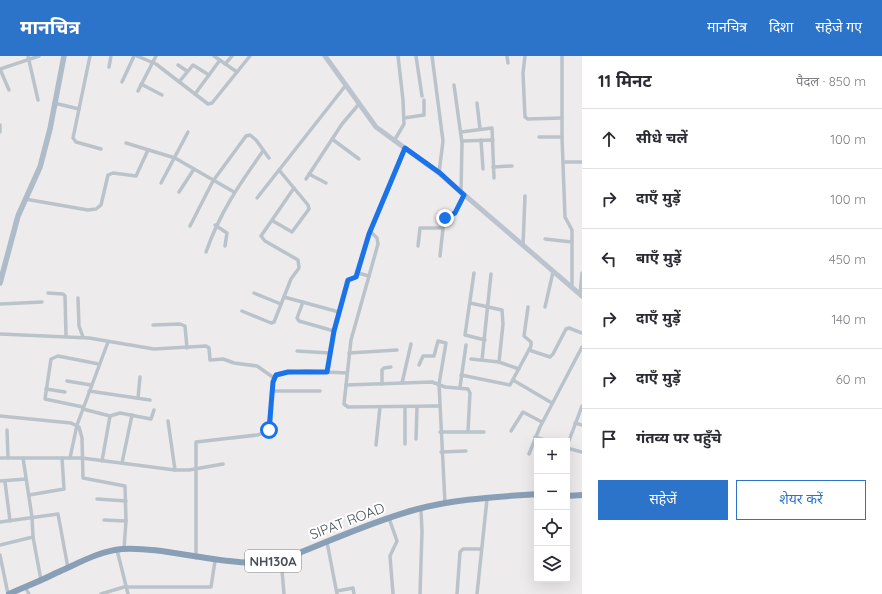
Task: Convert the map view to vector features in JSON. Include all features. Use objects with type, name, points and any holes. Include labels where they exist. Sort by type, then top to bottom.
[{"type":"highway","points":[[570,492],[582,491]]},
{"type":"highway","name":"SIPAT ROAD","points":[[327,544],[392,517],[424,507],[534,494]]},
{"type":"highway","points":[[570,496],[582,495]]},
{"type":"highway","name":"SIPAT ROAD","points":[[196,557],[250,565],[271,565],[421,511],[487,500],[534,498]]},
{"type":"highway","name":"SIPAT ROAD","points":[[16,594],[120,550]]},
{"type":"highway","name":"SIPAT ROAD","points":[[8,594],[27,590],[41,580],[102,553],[120,550],[256,563],[281,561]]},
{"type":"main road","points":[[0,283],[18,216],[40,167],[50,129],[64,56]]},
{"type":"street","points":[[9,90],[0,69],[29,58],[39,56]]},
{"type":"street","points":[[90,56],[73,132],[74,140],[101,149]]},
{"type":"street","points":[[109,67],[111,56]]},
{"type":"street","points":[[122,82],[135,56],[153,63],[207,103],[212,103],[250,56]]},
{"type":"street","points":[[138,91],[156,56]]},
{"type":"street","points":[[214,56],[237,72]]},
{"type":"street","points":[[225,64],[232,56]]},
{"type":"street","points":[[325,56],[376,127],[440,173],[581,295]]},
{"type":"street","points":[[394,141],[403,127],[404,118],[398,56]]},
{"type":"street","points":[[416,56],[422,96]]},
{"type":"street","points":[[432,56],[443,141],[440,173]]},
{"type":"street","points":[[507,56],[508,63]]},
{"type":"street","points":[[525,56],[523,73],[525,117],[528,119],[562,118]]},
{"type":"street","points":[[562,56],[562,137],[565,217],[572,227],[572,288]]},
{"type":"street","points":[[29,58],[38,100]]},
{"type":"street","points":[[195,94],[220,60]]},
{"type":"street","points":[[178,65],[187,71]]},
{"type":"street","points":[[179,82],[193,65],[209,75]]},
{"type":"street","points":[[142,84],[162,94]]},
{"type":"street","points":[[257,198],[346,85]]},
{"type":"street","points":[[440,256],[444,219],[455,213],[463,193],[462,141],[454,85]]},
{"type":"street","points":[[404,118],[424,114],[424,100]]},
{"type":"street","points":[[54,103],[79,109]]},
{"type":"street","points":[[477,103],[480,129]]},
{"type":"street","points":[[306,180],[332,139],[359,104]]},
{"type":"street","points":[[0,125],[0,132]]},
{"type":"street","points":[[461,132],[492,128],[494,178]]},
{"type":"street","points":[[161,183],[188,132]]},
{"type":"street","points":[[190,226],[213,181],[247,135],[250,135],[256,140],[269,158]]},
{"type":"street","points":[[539,137],[562,137]]},
{"type":"street","points":[[332,139],[359,159]]},
{"type":"street","points":[[482,140],[483,169]]},
{"type":"street","points":[[462,141],[493,140]]},
{"type":"street","points":[[126,143],[175,158],[234,192]]},
{"type":"street","points":[[327,372],[329,353],[334,331],[348,280],[356,278],[370,231],[405,148]]},
{"type":"street","points":[[26,199],[88,210],[96,209],[101,205],[108,174],[113,173],[136,176],[148,150]]},
{"type":"street","points":[[206,252],[215,225],[234,192],[263,151]]},
{"type":"street","points":[[563,162],[582,162]]},
{"type":"street","points":[[494,167],[512,166]]},
{"type":"street","points":[[179,192],[194,169]]},
{"type":"street","points":[[273,221],[292,232],[308,211],[308,205],[279,170]]},
{"type":"street","points":[[309,174],[326,183]]},
{"type":"street","points":[[242,311],[273,322],[276,319],[291,279],[299,268],[300,263],[263,240],[262,234],[273,221],[294,188]]},
{"type":"street","points":[[523,245],[525,196]]},
{"type":"street","points":[[215,225],[227,233],[225,246]]},
{"type":"street","points":[[418,246],[420,228],[442,228]]},
{"type":"street","points":[[370,231],[378,238],[378,244],[351,340],[344,401],[346,406],[439,406]]},
{"type":"street","points":[[545,239],[572,242]]},
{"type":"street","points":[[545,307],[553,272]]},
{"type":"street","points":[[358,273],[369,276]]},
{"type":"street","points":[[474,273],[465,335],[485,340]]},
{"type":"street","points":[[581,295],[582,273]]},
{"type":"street","points":[[482,360],[491,274]]},
{"type":"street","points":[[48,293],[63,294],[65,296],[66,336]]},
{"type":"street","points":[[254,293],[281,304]]},
{"type":"street","points":[[284,297],[339,312]]},
{"type":"street","points":[[78,298],[79,326],[83,338]]},
{"type":"street","points":[[0,306],[42,302]]},
{"type":"street","points":[[303,302],[297,318],[299,321],[334,331]]},
{"type":"street","points":[[470,302],[501,309],[503,312],[499,362]]},
{"type":"street","points":[[461,375],[510,385],[531,342],[524,336],[528,307]]},
{"type":"street","points":[[153,325],[180,324],[185,326],[187,348]]},
{"type":"street","points":[[528,350],[550,357],[566,329],[569,328],[582,333]]},
{"type":"street","points":[[0,334],[66,336],[154,349],[206,346],[209,348],[210,360],[222,359],[234,363],[256,366],[274,378]]},
{"type":"street","points":[[70,458],[76,425],[108,342]]},
{"type":"street","points":[[419,365],[423,356],[434,356],[438,342],[446,343],[439,384],[440,432],[445,504]]},
{"type":"street","points":[[402,383],[411,344]]},
{"type":"street","points":[[460,387],[466,345]]},
{"type":"street","points":[[529,454],[535,436],[582,347]]},
{"type":"street","points":[[349,353],[397,350]]},
{"type":"street","points":[[297,351],[329,353]]},
{"type":"street","points":[[99,364],[72,358],[53,357],[50,362],[44,396],[47,400],[110,416],[117,413],[152,419],[154,410]]},
{"type":"street","points":[[471,359],[499,362],[519,369]]},
{"type":"street","points":[[382,384],[382,370],[384,368],[391,367]]},
{"type":"street","points":[[274,378],[281,373],[347,372]]},
{"type":"street","points":[[138,398],[140,378]]},
{"type":"street","points":[[196,557],[196,442],[257,435],[268,432],[271,416],[274,378]]},
{"type":"street","points":[[513,380],[552,403]]},
{"type":"street","points":[[67,381],[91,385]]},
{"type":"street","points":[[346,385],[402,383],[439,384],[445,387],[460,387],[468,389],[470,391],[468,431]]},
{"type":"street","points":[[46,389],[65,392]]},
{"type":"street","points":[[89,391],[150,400]]},
{"type":"street","points":[[273,391],[320,391]]},
{"type":"street","points":[[570,439],[582,406]]},
{"type":"street","points":[[376,445],[380,407]]},
{"type":"street","points":[[405,407],[405,444]]},
{"type":"street","points":[[416,438],[417,407]]},
{"type":"street","points":[[511,431],[523,412],[542,422]]},
{"type":"street","points":[[122,463],[132,415]]},
{"type":"street","points":[[0,416],[76,425]]},
{"type":"street","points":[[102,461],[110,416]]},
{"type":"street","points":[[168,421],[175,470]]},
{"type":"street","points":[[576,424],[582,424]]},
{"type":"street","points":[[76,425],[82,435],[83,478],[124,485],[126,522],[120,550],[128,594]]},
{"type":"street","points":[[7,430],[8,458]]},
{"type":"street","points":[[440,432],[484,432]]},
{"type":"street","points":[[535,436],[540,438]]},
{"type":"street","points":[[570,448],[582,452]]},
{"type":"street","points":[[441,452],[466,451]]},
{"type":"street","points":[[0,458],[82,458],[175,470],[197,469],[223,464]]},
{"type":"street","points":[[23,458],[32,517],[33,537],[41,580]]},
{"type":"street","points":[[29,495],[64,489],[62,458]]},
{"type":"street","points":[[0,481],[5,482],[26,479]]},
{"type":"street","points":[[5,482],[10,521]]},
{"type":"street","points":[[97,499],[126,501]]},
{"type":"street","points":[[478,594],[481,550],[487,500]]},
{"type":"street","points":[[420,594],[422,531],[421,511]]},
{"type":"street","points":[[0,522],[55,514],[59,516],[68,568]]},
{"type":"street","points":[[104,520],[126,522]]},
{"type":"street","points":[[390,521],[397,541],[390,558],[393,594]]},
{"type":"street","points":[[0,545],[33,537]]},
{"type":"street","points":[[327,544],[337,592],[353,588],[354,594]]},
{"type":"street","points":[[456,594],[460,552],[463,550],[481,550]]},
{"type":"street","points":[[0,555],[8,594]]},
{"type":"street","points":[[101,594],[127,587],[211,587],[215,561]]},
{"type":"street","points":[[281,561],[284,594]]},
{"type":"route","points":[[269,430],[273,382],[276,375],[288,372],[327,372],[329,353],[334,331],[348,280],[355,279],[356,277],[369,234],[386,197],[392,177],[405,148],[440,173],[464,195],[455,213],[445,218]]}]
